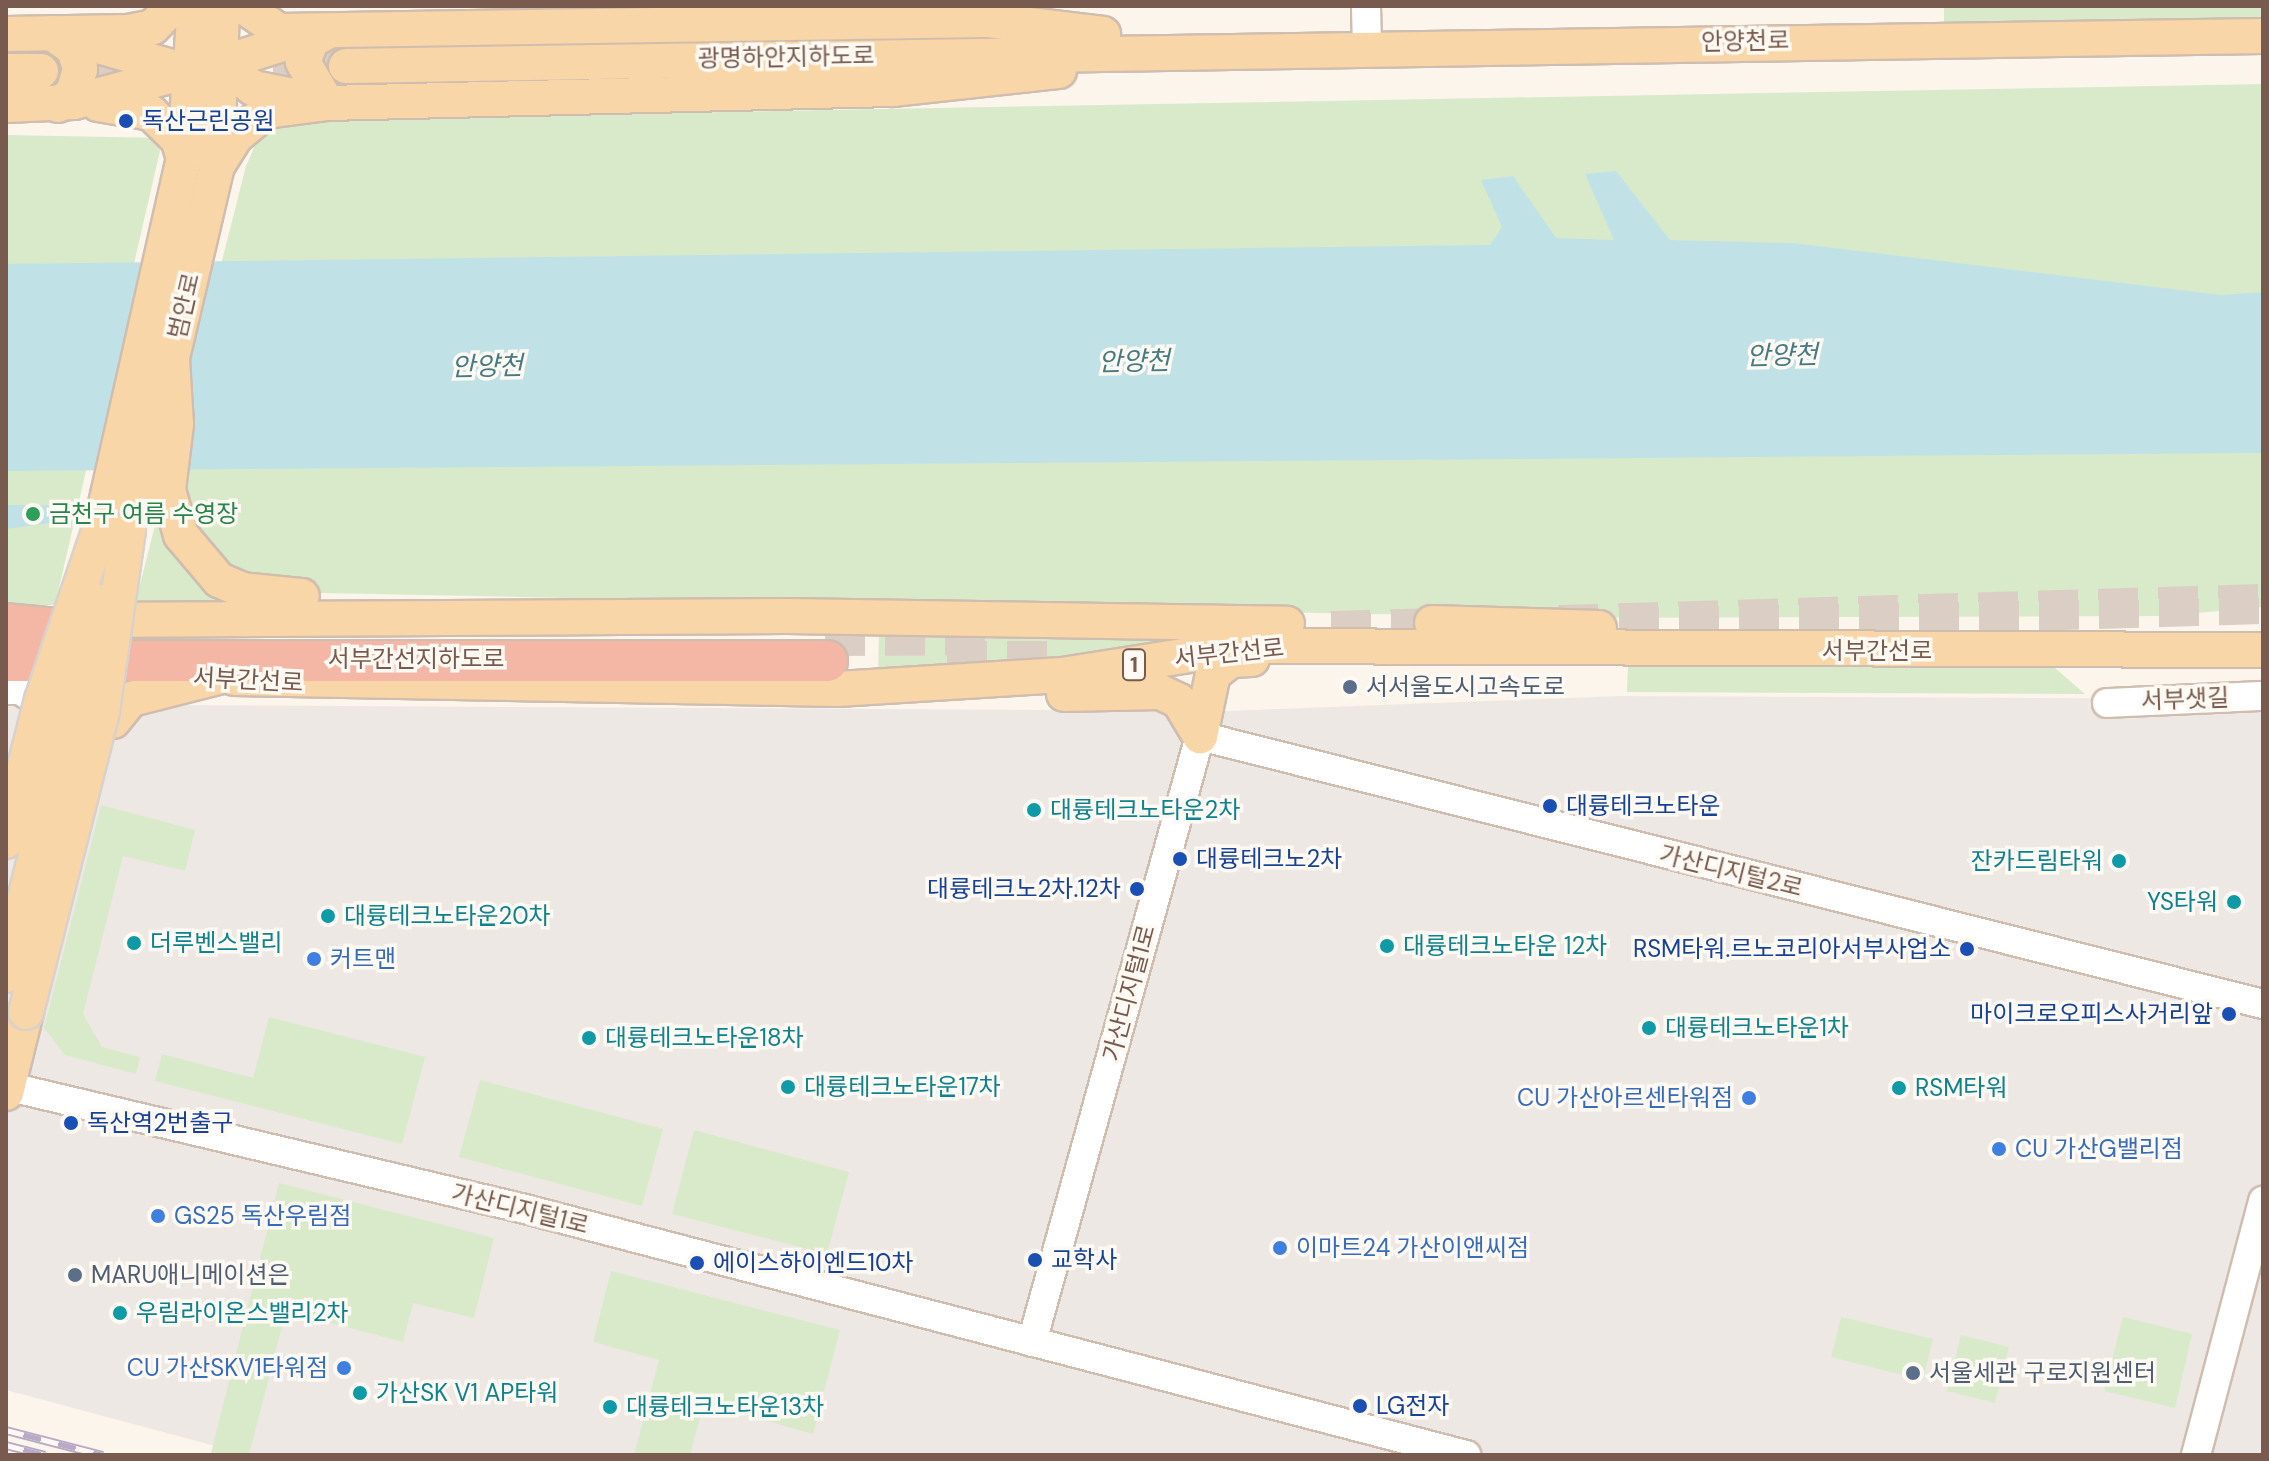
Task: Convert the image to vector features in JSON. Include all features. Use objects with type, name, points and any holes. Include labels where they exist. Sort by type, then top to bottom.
[{"type":"highway","name":"서부간선지하도로","points":[[6,624],[137,636],[826,649],[6,662]]},
{"type":"main road","points":[[66,104],[206,43],[279,31],[988,20],[1226,49]]},
{"type":"main road","points":[[6,34],[153,27],[206,43],[253,88],[327,103]]},
{"type":"main road","points":[[52,33],[266,47],[329,31]]},
{"type":"main road","points":[[327,103],[303,62],[312,40],[329,31]]},
{"type":"main road","points":[[52,33],[74,49],[80,69],[73,93],[66,104]]},
{"type":"main road","name":"안양천로","points":[[1226,49],[2263,36]]},
{"type":"main road","name":"범안로","points":[[114,528],[172,359],[217,166],[220,129],[206,43]]},
{"type":"main road","name":"범안로","points":[[6,975],[100,597],[206,43]]},
{"type":"main road","points":[[217,166],[235,137],[266,111],[327,103],[893,89],[1226,49]]},
{"type":"main road","name":"광명하안지하도로","points":[[346,66],[1226,49]]},
{"type":"main road","points":[[6,71],[41,71]]},
{"type":"main road","points":[[6,105],[142,108],[167,124],[184,159]]},
{"type":"main road","points":[[172,359],[176,424],[168,490],[181,535],[219,580],[271,595],[788,616]]},
{"type":"main road","points":[[6,841],[114,528]]},
{"type":"main road","points":[[7,1089],[102,711],[114,528]]},
{"type":"main road","name":"서부간선로","points":[[6,624],[788,616],[2263,628]]},
{"type":"main road","name":"서부간선로","points":[[6,662],[361,685],[912,687],[1062,675],[1248,646],[2263,650]]},
{"type":"main road","points":[[1200,736],[1213,674],[1231,660],[1502,649]]},
{"type":"main road","points":[[113,721],[131,699],[218,677]]},
{"type":"main road","points":[[912,687],[1008,695],[1160,692],[1179,701],[1200,736]]},
{"type":"street","points":[[1366,6],[1367,46]]},
{"type":"street","points":[[6,690],[20,690],[55,714],[113,721]]},
{"type":"street","name":"서부샛길","points":[[2107,703],[2263,696]]},
{"type":"street","name":"가산디지털2로","points":[[1200,736],[2263,1004]]},
{"type":"street","name":"가산디지털1로","points":[[1032,1342],[1200,736]]},
{"type":"street","name":"가산디지털1로","points":[[7,1089],[525,1209],[1466,1455]]},
{"type":"street","points":[[2196,1455],[2263,1201]]},
{"type":"shaded area","points":[[1619,696],[2263,699],[2263,1455],[249,1455],[6,1390],[6,704],[1226,711]]},
{"type":"green space","points":[[1944,6],[2263,6],[2263,36],[1944,38]]},
{"type":"green space","points":[[2263,84],[2263,607],[2164,616],[1571,618],[272,592],[224,596],[223,609],[133,612],[246,166],[259,136],[277,120]]},
{"type":"green space","points":[[6,135],[163,138],[55,605],[6,605]]},
{"type":"green space","points":[[879,626],[997,631],[1185,642],[878,678]]},
{"type":"green space","points":[[1628,665],[2055,668],[2085,694],[1627,692]]},
{"type":"green space","points":[[101,805],[195,830],[185,871],[123,856],[83,1014],[102,1047],[140,1057],[136,1074],[65,1055],[44,1028]]},
{"type":"green space","points":[[269,1017],[425,1057],[402,1144],[155,1081],[162,1054],[253,1078]]},
{"type":"green space","points":[[480,1080],[663,1129],[642,1206],[459,1157]]},
{"type":"green space","points":[[694,1130],[849,1172],[827,1254],[672,1214]]},
{"type":"green space","points":[[279,1183],[494,1238],[474,1318],[413,1303],[403,1342],[286,1311],[249,1455],[217,1455],[211,1453]]},
{"type":"green space","points":[[611,1271],[840,1330],[813,1434],[704,1403],[690,1455],[634,1455],[659,1360],[593,1342]]},
{"type":"green space","points":[[1841,1317],[1933,1339],[1923,1380],[1831,1357]]},
{"type":"green space","points":[[2123,1317],[2192,1334],[2175,1408],[2104,1391]]},
{"type":"green space","points":[[1961,1335],[2009,1347],[1995,1403],[1947,1391]]},
{"type":"water","name":"안양천","points":[[1616,171],[1670,240],[1793,243],[2221,295],[2263,292],[2263,453],[6,471],[6,264],[1490,245],[1502,227],[1481,180],[1513,176],[1556,238],[1614,240],[1585,174]]},
{"type":"water","name":"금천구 여름 수영장","points":[[6,505],[62,505],[58,522],[6,529]]},
{"type":"tunnel","points":[[222,68],[346,66]]},
{"type":"tunnel","points":[[41,71],[165,69]]},
{"type":"tunnel","points":[[1559,625],[2263,604]]},
{"type":"tunnel","points":[[1331,631],[1471,627]]},
{"type":"tunnel","points":[[825,636],[991,635]]},
{"type":"tunnel","points":[[947,661],[1067,661]]},
{"type":"railway","points":[[6,1430],[103,1455]]},
{"type":"railway","points":[[6,1445],[45,1455]]},
{"type":"place","name":"독산근린공원","points":[[126,121]]},
{"type":"place","name":"금천구 여름 수영장","points":[[33,514]]},
{"type":"place","name":"서서울도시고속도로","points":[[1350,687]]},
{"type":"place","name":"대륭테크노타운","points":[[1550,806]]},
{"type":"place","name":"대륭테크노타운2차","points":[[1034,810]]},
{"type":"place","name":"대륭테크노2차","points":[[1180,859]]},
{"type":"place","name":"잔카드림타워","points":[[2119,861]]},
{"type":"place","name":"대륭테크노2차.12차","points":[[1137,889]]},
{"type":"place","name":"YS타워","points":[[2234,902]]},
{"type":"place","name":"대륭테크노타운20차","points":[[328,916]]},
{"type":"place","name":"더루벤스밸리","points":[[134,943]]},
{"type":"place","name":"대륭테크노타운 12차","points":[[1387,946]]},
{"type":"place","name":"RSM타워.르노코리아서부사업소","points":[[1967,949]]},
{"type":"place","name":"커트맨","points":[[314,959]]},
{"type":"place","name":"마이크로오피스사거리앞","points":[[2229,1014]]},
{"type":"place","name":"대륭테크노타운1차","points":[[1649,1028]]},
{"type":"place","name":"대륭테크노타운18차","points":[[589,1038]]},
{"type":"place","name":"대륭테크노타운17차","points":[[788,1087]]},
{"type":"place","name":"RSM타워","points":[[1899,1088]]},
{"type":"place","name":"CU 가산아르센타워점","points":[[1749,1098]]},
{"type":"place","name":"독산역2번출구","points":[[71,1123]]},
{"type":"place","name":"CU 가산G밸리점","points":[[1999,1149]]},
{"type":"place","name":"GS25 독산우림점","points":[[158,1216]]},
{"type":"place","name":"이마트24 가산이앤씨점","points":[[1280,1248]]},
{"type":"place","name":"교학사","points":[[1035,1260]]},
{"type":"place","name":"에이스하이엔드10차","points":[[697,1263]]},
{"type":"place","name":"MARU애니메이션은","points":[[75,1275]]},
{"type":"place","name":"우림라이온스밸리2차","points":[[120,1313]]},
{"type":"place","name":"CU 가산SKV1타워점","points":[[344,1368]]},
{"type":"place","name":"서울세관 구로지원센터","points":[[1913,1373]]},
{"type":"place","name":"가산SK V1 AP타워","points":[[360,1393]]},
{"type":"place","name":"LG전자","points":[[1360,1406]]},
{"type":"place","name":"대륭테크노타운13차","points":[[610,1407]]}]
